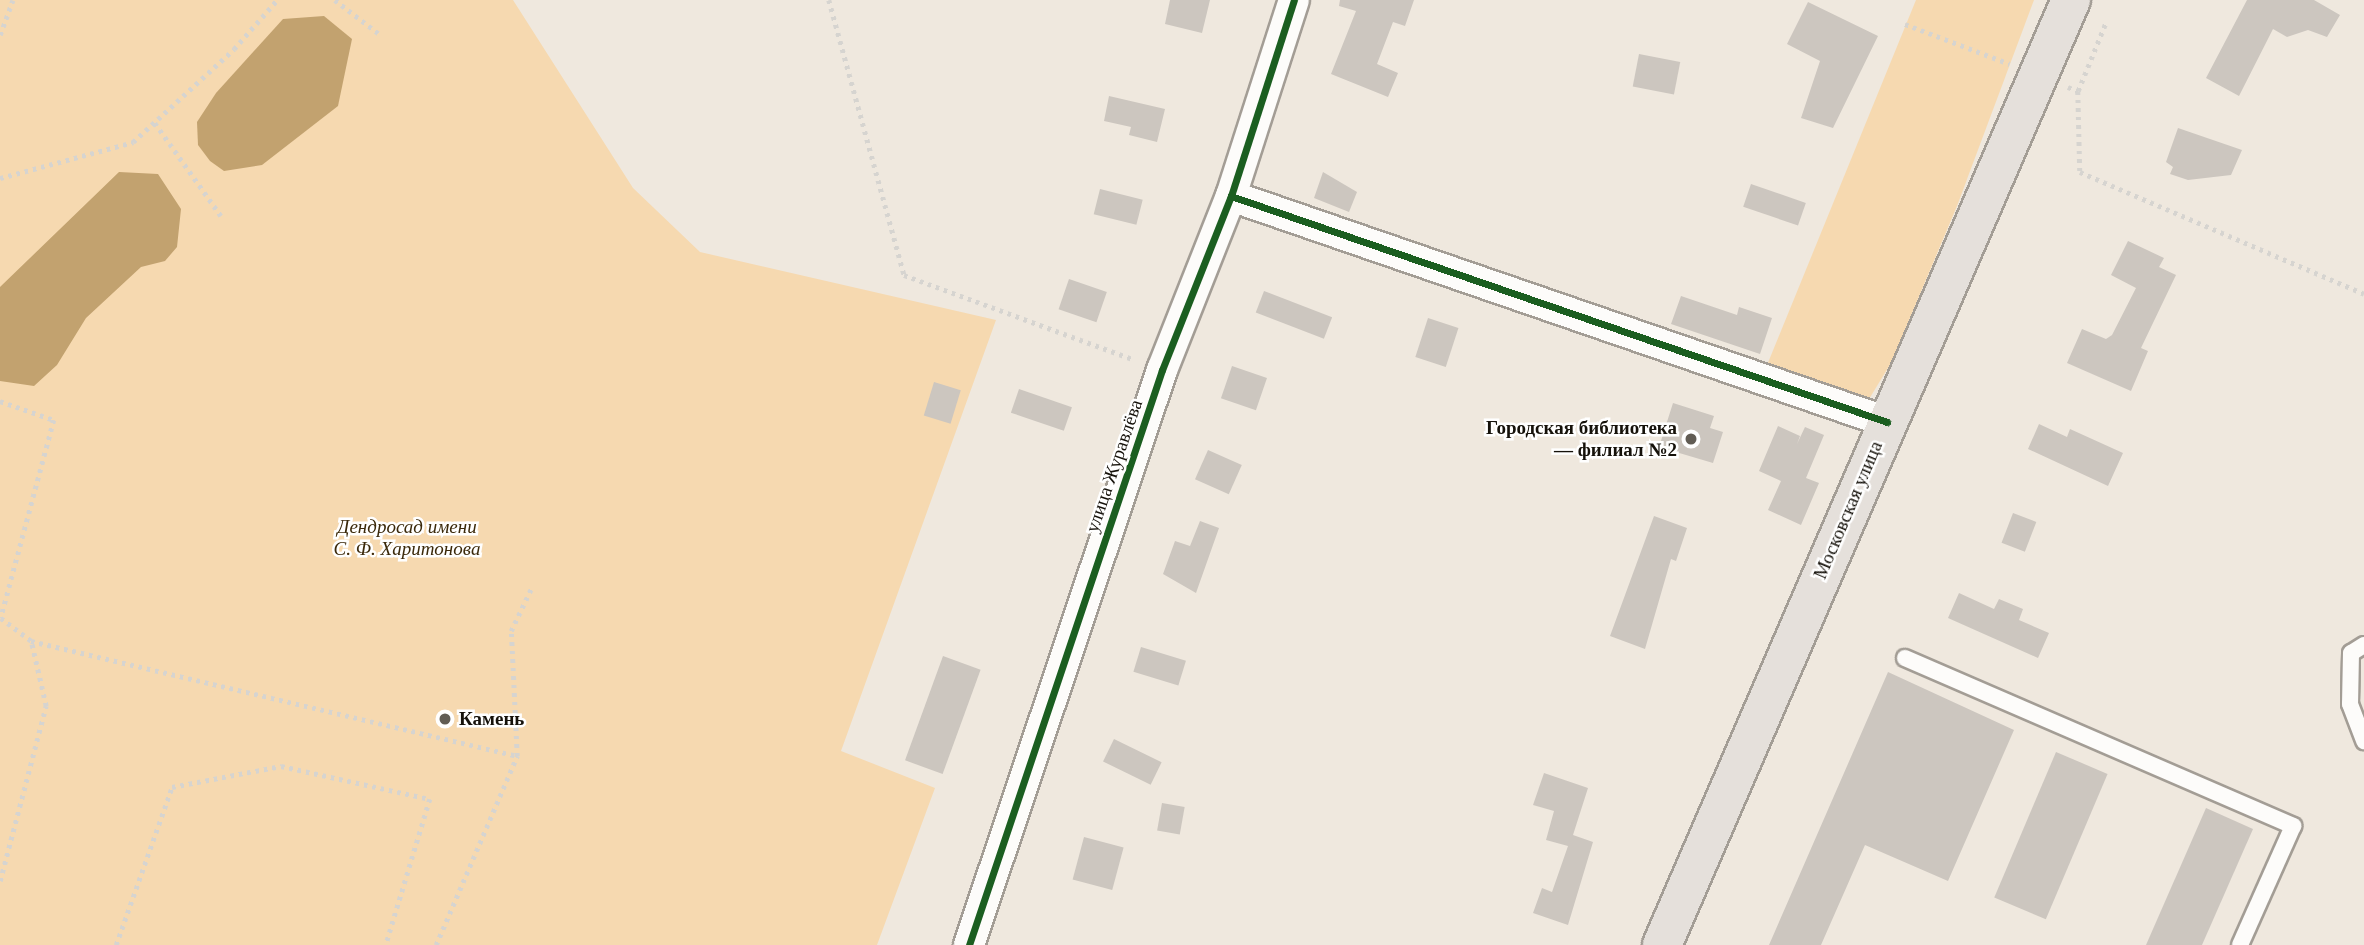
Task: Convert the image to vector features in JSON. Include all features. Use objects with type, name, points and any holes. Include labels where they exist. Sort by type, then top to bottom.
[{"type":"main road","name":"Московская улица","points":[[1662,945],[1886,422],[2071,0]]},
{"type":"street","name":"улица Журавлёва","points":[[969,945],[1162,370],[1231,196],[1294,0]]},
{"type":"street","points":[[1231,196],[1886,422]]},
{"type":"lane","points":[[2364,645],[2351,653],[2350,704],[2364,741]]},
{"type":"lane","points":[[1905,658],[2293,826],[2240,945]]},
{"type":"path","points":[[0,35],[13,0]]},
{"type":"path","points":[[0,178],[133,142],[234,49],[277,0]]},
{"type":"path","points":[[335,0],[382,36]]},
{"type":"path","points":[[829,0],[904,275],[1162,370]]},
{"type":"path","points":[[2106,22],[2078,91],[2080,172],[2364,294]]},
{"type":"path","points":[[1905,24],[2024,69]]},
{"type":"path","points":[[2067,86],[2078,91]]},
{"type":"path","points":[[155,123],[220,216]]},
{"type":"path","points":[[0,401],[54,420],[1,618],[32,641],[517,756]]},
{"type":"path","points":[[436,945],[517,756],[511,631],[531,589]]},
{"type":"path","points":[[0,881],[46,706],[32,641]]},
{"type":"path","points":[[116,945],[172,787],[281,766],[430,799],[386,945]]},
{"type":"green space","name":"Дендросад имени С. Ф. Харитонова","points":[[0,0],[513,0],[633,188],[700,252],[996,320],[841,751],[935,788],[877,945],[0,945]]},
{"type":"green space","points":[[1916,0],[2034,0],[1957,206],[1891,363],[1866,404],[1763,375]]},
{"type":"shaded area","points":[[324,16],[352,39],[338,106],[262,165],[224,171],[210,161],[198,145],[197,122],[216,93],[283,19]]},
{"type":"shaded area","points":[[119,172],[158,174],[181,209],[177,247],[165,261],[141,267],[86,318],[57,365],[34,386],[0,381],[0,287]]},
{"type":"building","points":[[1170,0],[1210,0],[1202,33],[1165,24]]},
{"type":"building","points":[[1340,0],[1414,0],[1405,26],[1393,22],[1377,64],[1398,73],[1388,97],[1331,74],[1356,11],[1339,6]]},
{"type":"building","points":[[2247,0],[2314,0],[2340,15],[2327,37],[2308,30],[2287,37],[2273,29],[2239,96],[2206,78]]},
{"type":"building","points":[[1808,2],[1878,36],[1833,128],[1801,118],[1820,61],[1787,44]]},
{"type":"building","points":[[1639,54],[1680,62],[1674,94],[1633,86]]},
{"type":"building","points":[[1109,96],[1165,109],[1157,142],[1129,135],[1131,127],[1104,121]]},
{"type":"building","points":[[2178,128],[2242,150],[2231,175],[2188,180],[2170,174],[2173,167],[2166,162]]},
{"type":"building","points":[[1323,172],[1357,192],[1349,212],[1314,198]]},
{"type":"building","points":[[1751,184],[1806,203],[1798,226],[1743,207]]},
{"type":"building","points":[[1100,189],[1143,200],[1136,225],[1094,214]]},
{"type":"building","points":[[2128,241],[2164,258],[2159,267],[2176,275],[2141,348],[2148,351],[2131,391],[2067,363],[2082,329],[2106,339],[2112,335],[2136,288],[2111,275]]},
{"type":"building","points":[[1069,279],[1107,292],[1096,322],[1059,309]]},
{"type":"building","points":[[1264,291],[1332,317],[1324,339],[1256,312]]},
{"type":"building","points":[[1681,296],[1737,315],[1739,307],[1772,318],[1760,354],[1671,324]]},
{"type":"building","points":[[1428,318],[1458,328],[1446,367],[1415,357]]},
{"type":"building","points":[[1232,366],[1267,378],[1256,410],[1221,398]]},
{"type":"building","points":[[934,382],[961,390],[951,424],[924,415]]},
{"type":"building","points":[[1019,389],[1072,407],[1064,431],[1011,413]]},
{"type":"building","name":"Городская библиотека — филиал №2","points":[[1673,403],[1714,416],[1710,428],[1723,432],[1713,463],[1659,447]]},
{"type":"building","points":[[2039,424],[2067,437],[2070,429],[2123,453],[2108,486],[2028,449]]},
{"type":"building","points":[[1778,426],[1800,436],[1797,444],[1805,427],[1824,435],[1806,478],[1819,483],[1801,525],[1768,510],[1781,481],[1759,471]]},
{"type":"building","points":[[1208,450],[1242,465],[1229,494],[1195,479]]},
{"type":"building","points":[[2013,513],[2036,522],[2025,552],[2002,543]]},
{"type":"building","points":[[1654,516],[1687,528],[1676,561],[1671,559],[1645,649],[1610,636]]},
{"type":"building","points":[[1200,521],[1219,528],[1196,593],[1163,574],[1175,541],[1190,546]]},
{"type":"building","points":[[1959,593],[1994,609],[1999,599],[2023,609],[2019,620],[2049,633],[2038,658],[1948,618]]},
{"type":"building","points":[[1141,647],[1186,661],[1178,686],[1133,672]]},
{"type":"building","points":[[943,656],[981,670],[943,774],[905,760]]},
{"type":"building","points":[[1888,672],[2014,730],[1948,881],[1865,845],[1821,945],[1769,945]]},
{"type":"building","points":[[1114,739],[1162,762],[1151,785],[1103,761]]},
{"type":"building","points":[[2056,752],[2108,774],[2046,919],[1994,897]]},
{"type":"building","points":[[1544,773],[1588,788],[1573,835],[1593,842],[1568,925],[1533,913],[1542,888],[1552,892],[1568,846],[1546,840],[1554,811],[1533,805]]},
{"type":"building","points":[[1162,803],[1185,807],[1180,835],[1157,831]]},
{"type":"building","points":[[2206,808],[2253,829],[2202,945],[2146,945]]},
{"type":"building","points":[[1084,837],[1124,848],[1112,890],[1073,880]]},
{"type":"cycle path","points":[[969,945],[1162,370],[1231,196],[1294,0]]},
{"type":"cycle path","points":[[1231,196],[1887,422]]},
{"type":"place","name":"Городская библиотека — филиал №2","points":[[1691,439]]},
{"type":"place","name":"Камень","points":[[445,719]]}]
